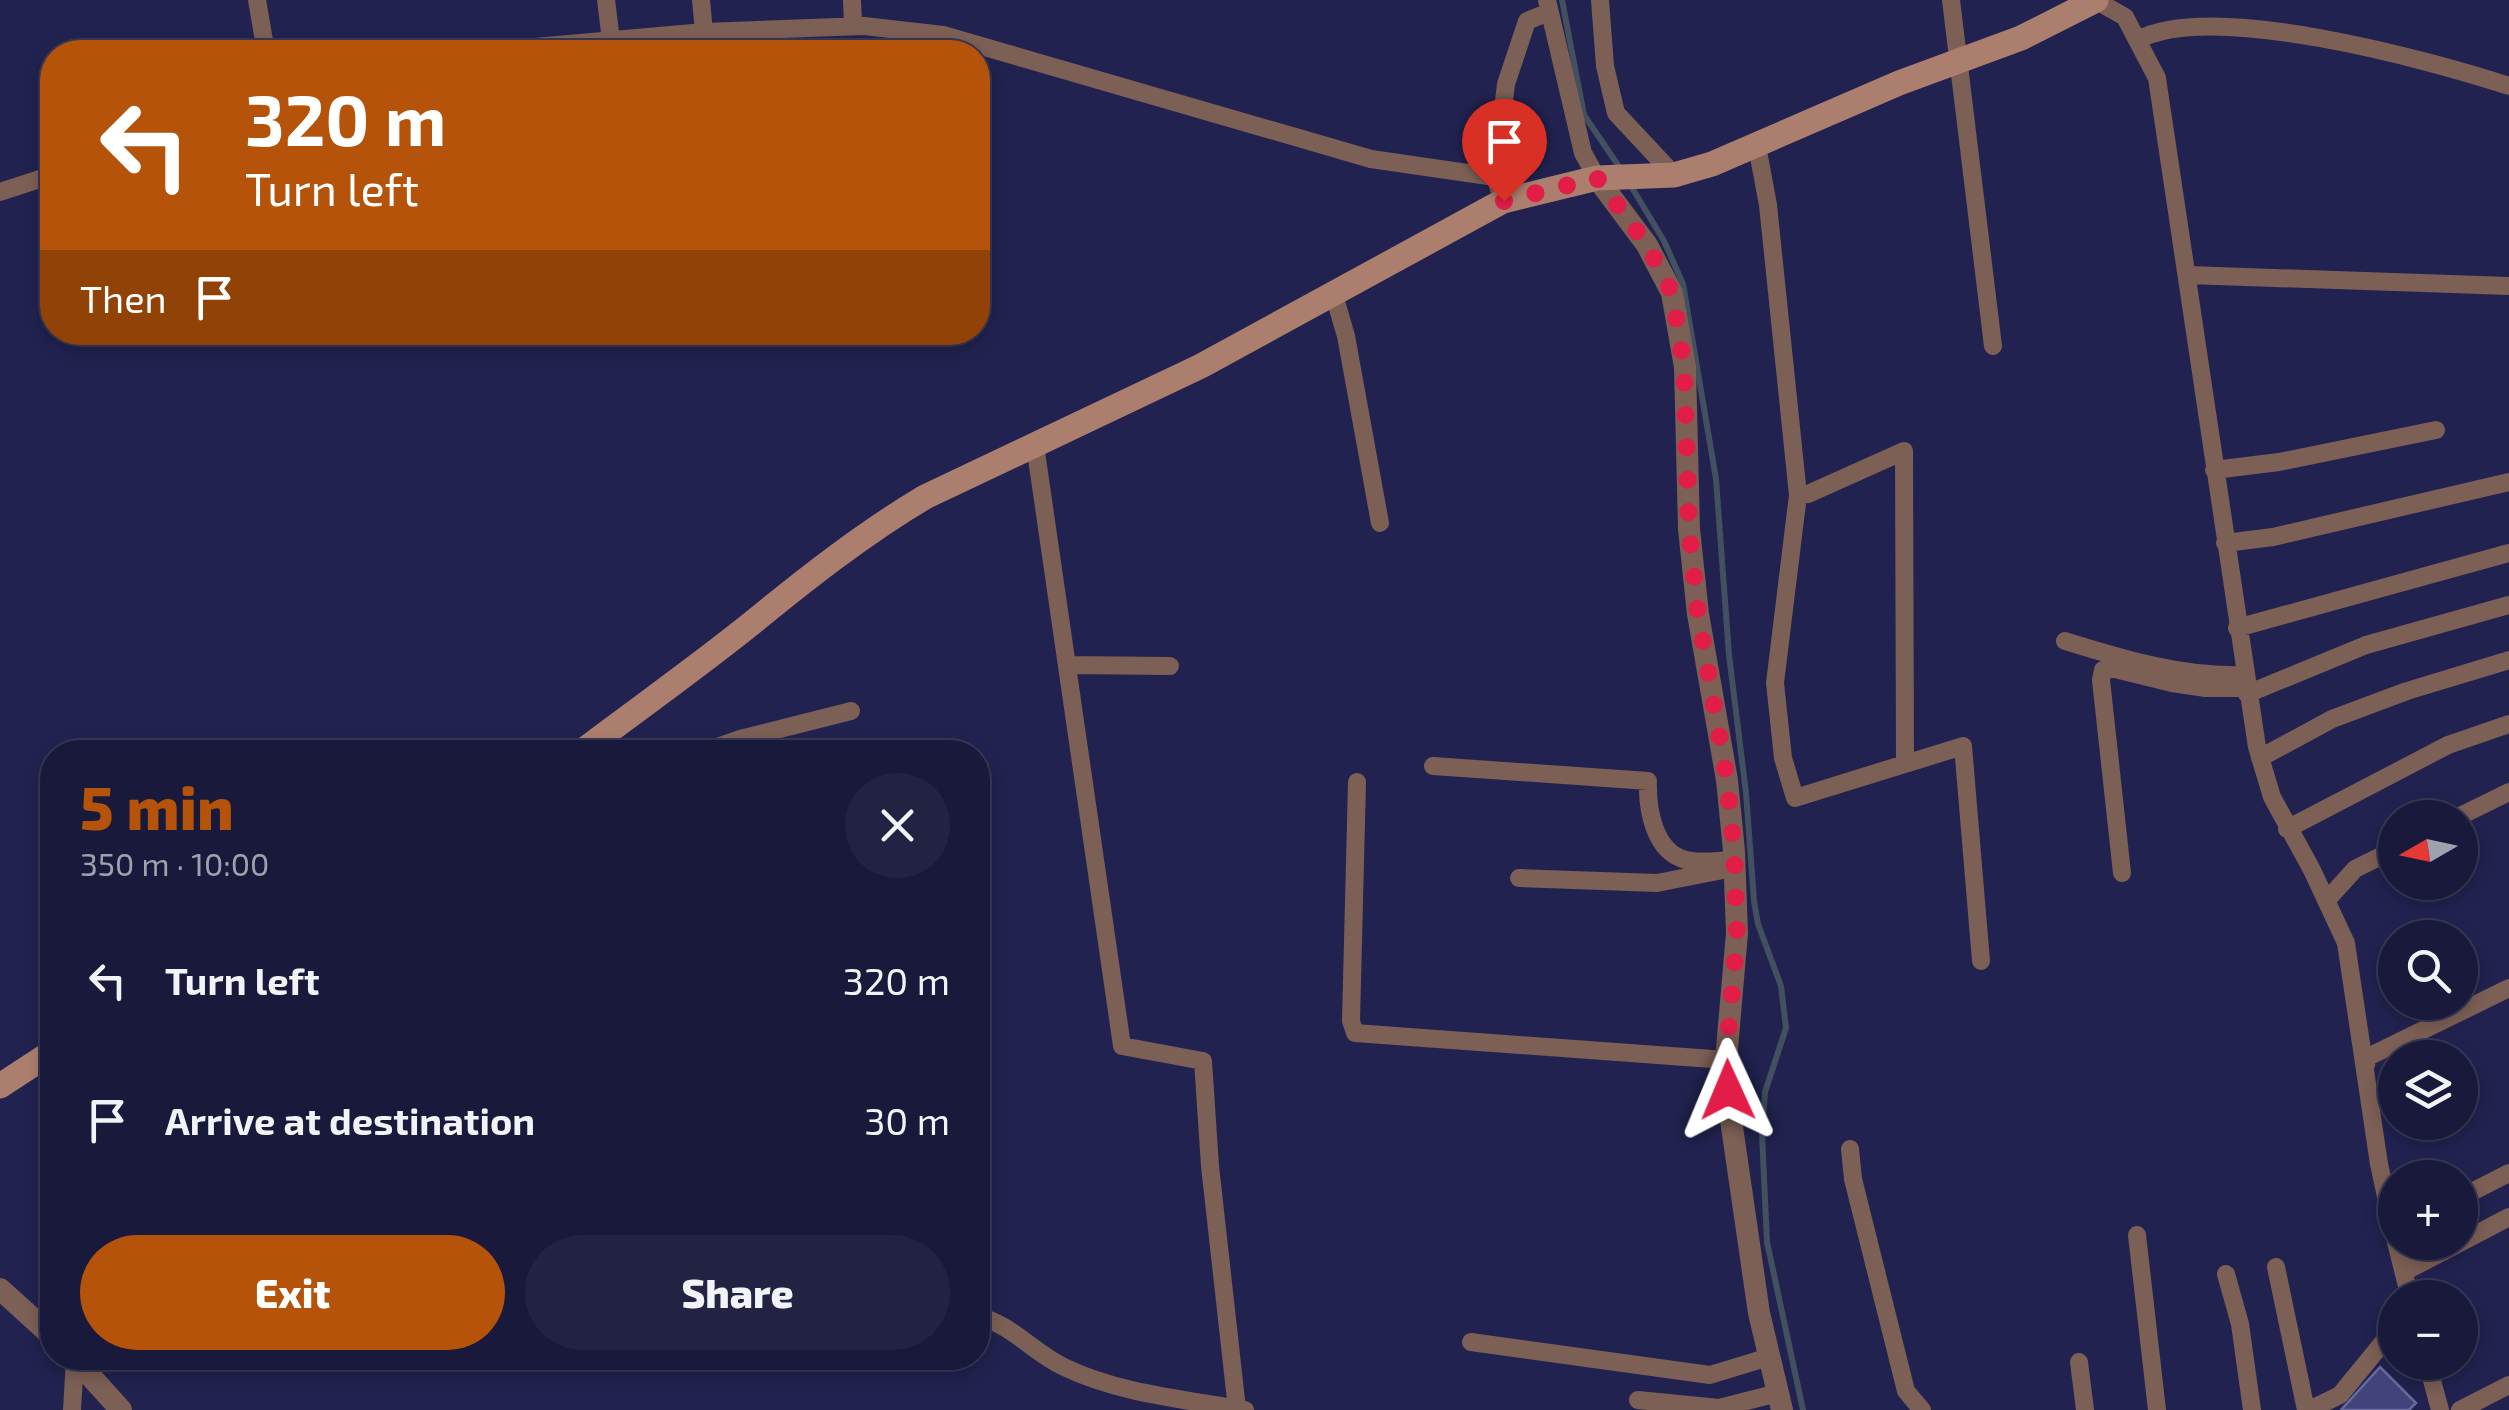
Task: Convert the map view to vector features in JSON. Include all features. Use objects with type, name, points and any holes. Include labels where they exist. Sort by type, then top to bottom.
[{"type":"main road","points":[[597,740],[788,590],[891,517],[924,497],[1201,366],[1334,296],[1444,231],[1499,189],[1597,178],[1674,175],[1757,146],[1899,83],[2020,38],[2093,1]]},
{"type":"main road","points":[[0,1086],[40,1060]]},
{"type":"street","points":[[256,0],[264,40]]},
{"type":"street","points":[[606,0],[611,40]]},
{"type":"street","points":[[701,0],[704,32]]},
{"type":"street","points":[[852,0],[853,26]]},
{"type":"street","points":[[1600,0],[1605,66],[1616,113],[1674,175]]},
{"type":"street","points":[[1951,0],[1994,346]]},
{"type":"street","points":[[2093,1],[2126,18],[2157,78],[2245,686],[2260,758],[2288,829],[2346,943],[2378,1160]]},
{"type":"street","points":[[990,50],[1371,159],[1499,189],[1506,84],[1528,21],[1548,6],[1583,153],[1647,245],[1672,293],[1684,367],[1690,546],[1727,780],[1734,864],[1737,934],[1726,1060],[1758,1313],[1780,1402],[1719,1408],[1638,1400]]},
{"type":"street","points":[[2138,40],[2149,32],[2194,25],[2267,28],[2358,43],[2509,86]]},
{"type":"street","points":[[687,40],[704,32],[853,26],[957,40]]},
{"type":"street","points":[[786,29],[786,40]]},
{"type":"street","points":[[1757,146],[1768,205],[1798,495],[1774,683],[1783,758],[1795,798],[1963,746],[1981,961]]},
{"type":"street","points":[[0,192],[40,179]]},
{"type":"street","points":[[2188,275],[2509,286]]},
{"type":"street","points":[[1334,296],[1346,336],[1380,523]]},
{"type":"street","points":[[2214,470],[2295,459],[2436,430]]},
{"type":"street","points":[[990,1321],[1009,1328],[1061,1366],[1113,1386],[1241,1409],[1210,1166],[1202,1061],[1122,1046],[1036,445]]},
{"type":"street","points":[[1798,495],[1904,451],[1906,764]]},
{"type":"street","points":[[2225,543],[2273,537],[2509,482]]},
{"type":"street","points":[[2237,628],[2509,554]]},
{"type":"street","points":[[2122,874],[2103,670],[2111,668],[2206,688],[2245,686],[2366,645],[2509,605]]},
{"type":"street","points":[[2065,641],[2128,661],[2245,686]]},
{"type":"street","points":[[2260,758],[2332,719],[2509,660]]},
{"type":"street","points":[[1067,665],[1170,666]]},
{"type":"street","points":[[737,740],[851,710]]},
{"type":"street","points":[[2288,829],[2448,745],[2509,724]]},
{"type":"street","points":[[1433,766],[1648,781],[1647,810],[1673,855],[1689,862],[1734,864]]},
{"type":"street","points":[[1357,782],[1351,1021],[1355,1032],[1726,1060]]},
{"type":"street","points":[[2478,807],[2509,792]]},
{"type":"street","points":[[2327,900],[2355,869],[2378,858]]},
{"type":"street","points":[[1519,878],[1658,883],[1734,864]]},
{"type":"street","points":[[2366,1066],[2368,1057],[2509,988]]},
{"type":"street","points":[[1850,1149],[1852,1179],[1906,1391],[1922,1410]]},
{"type":"street","points":[[2478,1189],[2509,1173]]},
{"type":"street","points":[[2404,1272],[2509,1217]]},
{"type":"street","points":[[2137,1235],[2157,1410]]},
{"type":"street","points":[[2401,1260],[2406,1280]]},
{"type":"street","points":[[2276,1268],[2315,1409],[2340,1395],[2378,1349]]},
{"type":"street","points":[[2226,1274],[2240,1324],[2252,1410]]},
{"type":"street","points":[[0,1289],[40,1325]]},
{"type":"street","points":[[1471,1342],[1710,1375],[1769,1358]]},
{"type":"street","points":[[2079,1362],[2084,1410]]},
{"type":"street","points":[[72,1410],[74,1370]]},
{"type":"street","points":[[86,1370],[121,1410]]},
{"type":"street","points":[[2432,1380],[2440,1410]]},
{"type":"street","points":[[2460,1410],[2509,1385]]},
{"type":"building","points":[[2378,1369],[2378,1380],[2393,1380],[2416,1403],[2409,1410],[2341,1410]]},
{"type":"waterway","points":[[1562,0],[1584,115],[1622,171]]},
{"type":"waterway","points":[[1631,186],[1664,241],[1683,284],[1716,479],[1754,901],[1758,924],[1781,986],[1786,1028],[1765,1092],[1762,1134],[1767,1242],[1803,1410]]},
{"type":"route","points":[[1504,201],[1597,178],[1647,245],[1672,293],[1684,367],[1689,530],[1698,614],[1727,780],[1734,851],[1737,934],[1726,1060],[1728,1090]]}]
